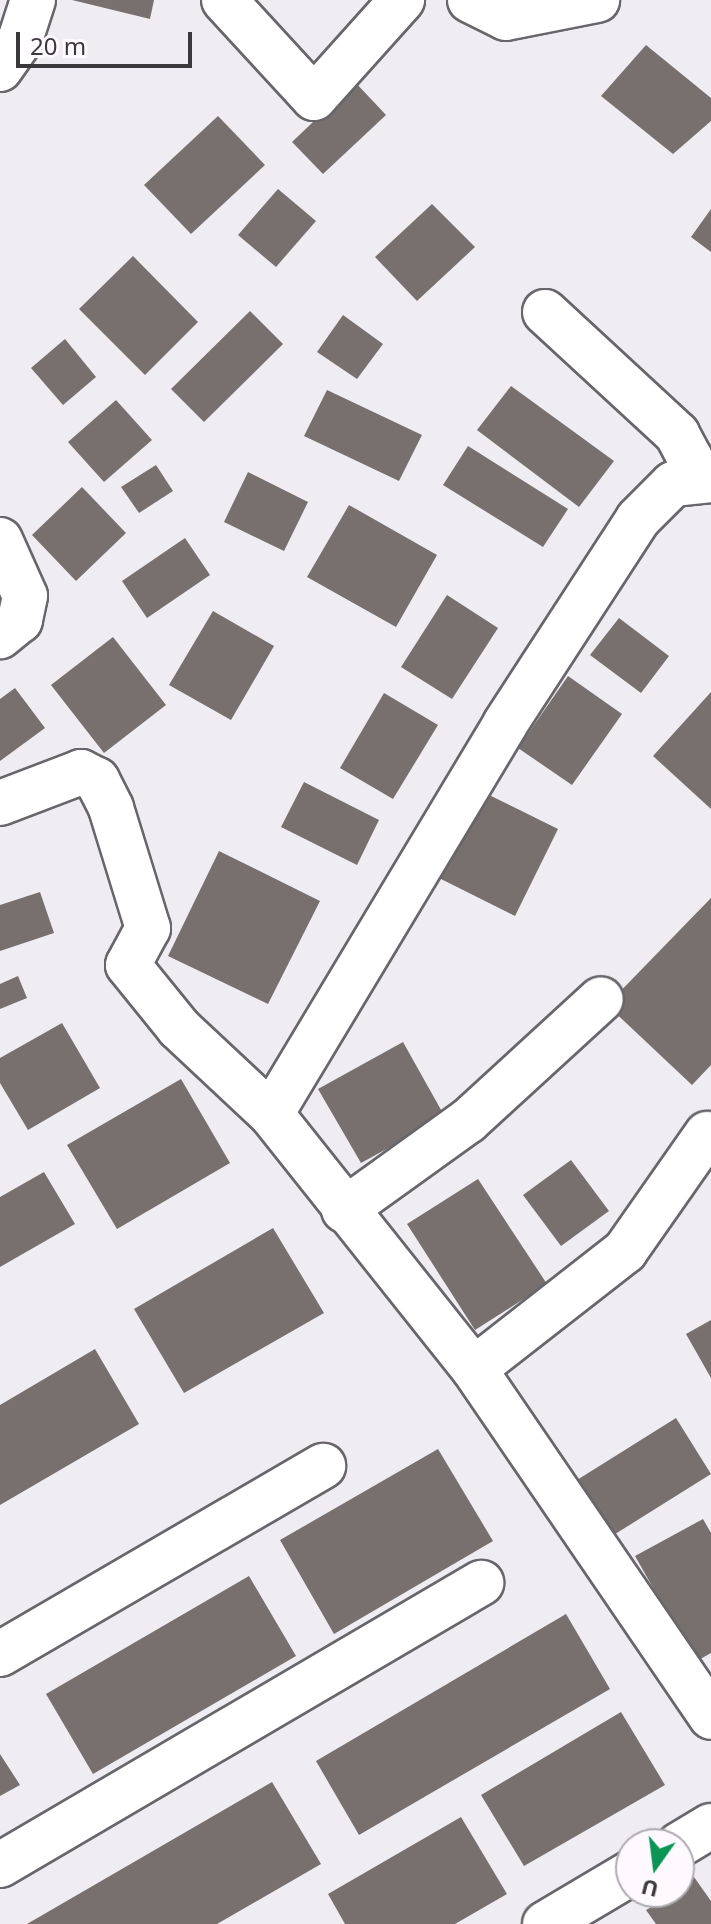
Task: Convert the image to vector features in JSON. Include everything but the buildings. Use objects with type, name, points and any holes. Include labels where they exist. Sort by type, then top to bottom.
[{"type":"street","points":[[0,69],[20,40],[33,0]]},
{"type":"street","points":[[224,0],[314,98],[402,0]]},
{"type":"street","points":[[470,0],[506,18],[597,0]]},
{"type":"street","points":[[271,1114],[398,910],[473,776],[638,519],[673,484],[701,480],[677,434],[545,312]]},
{"type":"street","points":[[0,540],[25,596],[20,620],[0,636]]},
{"type":"street","points":[[0,803],[81,772],[97,780],[111,808],[148,928],[128,965],[179,1028],[271,1114],[344,1210],[474,1369],[707,1698]]},
{"type":"street","points":[[344,1210],[468,1121],[601,999]]},
{"type":"street","points":[[474,1369],[625,1251],[707,1134]]},
{"type":"street","points":[[0,1654],[323,1466]]},
{"type":"street","points":[[0,1865],[481,1583]]},
{"type":"street","points":[[545,1924],[615,1882]]}]
